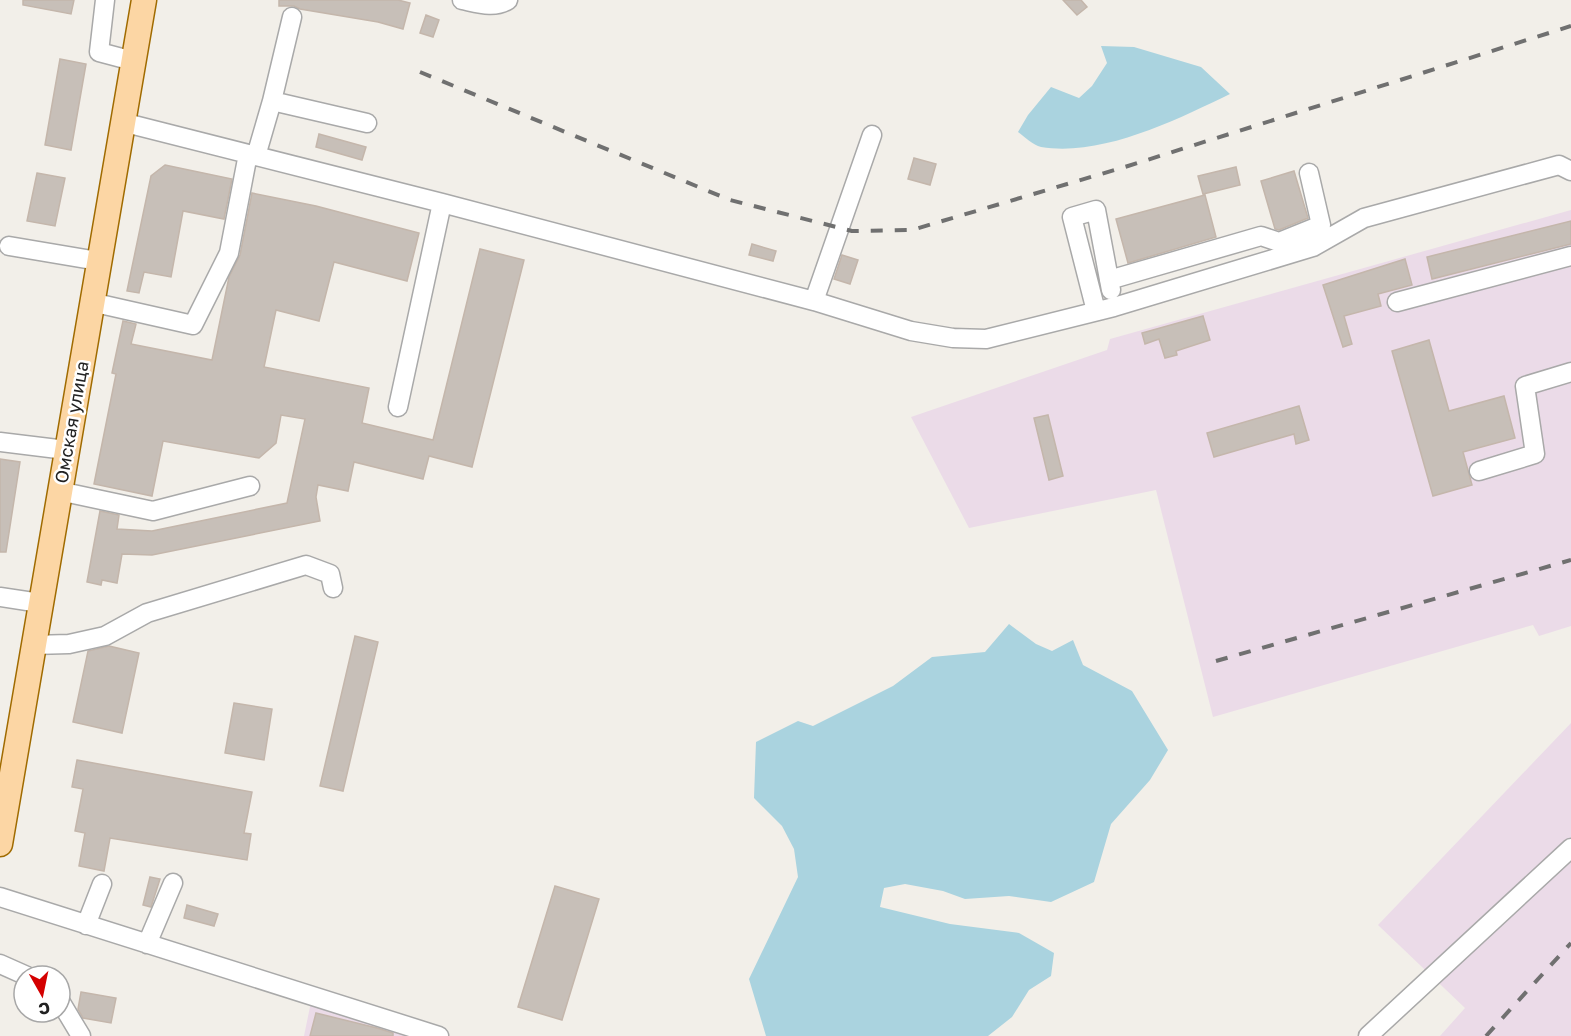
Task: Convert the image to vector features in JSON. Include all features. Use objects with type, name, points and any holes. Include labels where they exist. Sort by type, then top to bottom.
[{"type":"main road","name":"Омская улица","points":[[0,844],[144,0]]},
{"type":"lane","points":[[105,0],[99,52],[133,61]]},
{"type":"lane","points":[[462,0],[485,4],[502,4],[508,0]]},
{"type":"lane","points":[[91,302],[193,325],[229,253],[252,155],[272,101],[292,17]]},
{"type":"lane","points":[[272,101],[367,123]]},
{"type":"lane","points":[[122,123],[442,203],[814,301],[911,331],[954,338],[986,339],[1105,309],[1313,247],[1364,218],[1559,165],[1571,171]]},
{"type":"lane","points":[[814,301],[872,135]]},
{"type":"lane","points":[[1109,280],[1261,236],[1279,242],[1321,225],[1309,173]]},
{"type":"lane","points":[[398,407],[442,203]]},
{"type":"lane","points":[[1095,210],[1109,280],[1105,309],[1072,217],[1095,210]]},
{"type":"lane","points":[[9,246],[99,261]]},
{"type":"lane","points":[[1397,302],[1571,256]]},
{"type":"lane","points":[[1479,471],[1535,454],[1525,386],[1571,372]]},
{"type":"lane","points":[[0,442],[66,450]]},
{"type":"lane","points":[[59,491],[153,511],[250,486]]},
{"type":"lane","points":[[33,645],[69,644],[105,636],[147,613],[306,565],[330,574],[333,588]]},
{"type":"lane","points":[[0,597],[40,603]]},
{"type":"lane","points":[[1368,1036],[1571,848]]},
{"type":"lane","points":[[147,944],[173,883]]},
{"type":"lane","points":[[86,925],[102,884]]},
{"type":"lane","points":[[0,897],[439,1036]]},
{"type":"lane","points":[[72,1021],[81,1036]]},
{"type":"shaded area","points":[[1571,210],[1571,626],[1539,636],[1533,625],[1213,717],[1156,490],[969,528],[911,417],[1107,350],[1110,339]]},
{"type":"shaded area","points":[[1571,723],[1571,1036],[1440,1036],[1465,1008],[1378,925]]},
{"type":"shaded area","points":[[311,1002],[415,1036],[304,1036]]},
{"type":"water","points":[[1101,46],[1134,47],[1201,67],[1230,94],[1163,125],[1089,147],[1064,149],[1041,147],[1018,132],[1028,115],[1051,87],[1079,98],[1092,86],[1107,63]]},
{"type":"water","points":[[1009,624],[1036,644],[1052,651],[1073,640],[1083,665],[1132,691],[1168,750],[1150,780],[1111,824],[1094,882],[1051,902],[1009,896],[965,899],[943,891],[905,884],[884,888],[880,907],[950,924],[1019,933],[1054,953],[1051,976],[1029,990],[1012,1017],[988,1036],[766,1036],[749,979],[798,877],[794,849],[782,826],[754,798],[756,742],[798,721],[813,726],[893,686],[932,657],[985,652]]},
{"type":"building","points":[[23,0],[74,0],[71,14],[23,5]]},
{"type":"building","points":[[279,0],[398,0],[410,3],[403,29],[294,6],[279,6]]},
{"type":"building","points":[[1063,0],[1081,0],[1087,7],[1077,15]]},
{"type":"building","points":[[426,15],[439,20],[433,37],[420,33]]},
{"type":"building","points":[[60,59],[86,64],[71,150],[45,145]]},
{"type":"building","points":[[319,134],[366,147],[362,160],[316,147]]},
{"type":"building","points":[[914,158],[936,164],[930,185],[908,179]]},
{"type":"building","points":[[165,165],[232,179],[224,219],[183,211],[171,277],[144,272],[139,293],[127,291],[151,176]]},
{"type":"building","points":[[1236,167],[1240,185],[1203,194],[1198,176]]},
{"type":"building","points":[[1294,171],[1308,218],[1279,230],[1275,229],[1261,181]]},
{"type":"building","points":[[37,173],[65,178],[55,226],[27,221]]},
{"type":"building","points":[[252,193],[316,206],[419,233],[407,281],[334,262],[319,321],[276,310],[264,367],[369,388],[362,423],[433,440],[480,249],[524,260],[472,467],[429,456],[423,479],[354,462],[348,491],[318,485],[316,497],[320,521],[152,555],[122,554],[117,583],[102,580],[101,585],[87,582],[100,511],[119,515],[117,529],[152,531],[287,503],[305,419],[281,415],[276,443],[259,458],[163,441],[152,496],[94,484],[116,374],[112,373],[123,321],[136,324],[131,344],[212,360],[229,277],[240,255]]},
{"type":"building","points":[[1205,195],[1216,237],[1128,263],[1116,219]]},
{"type":"building","points":[[1571,221],[1571,244],[1432,279],[1427,257]]},
{"type":"building","points":[[752,244],[776,251],[773,261],[749,255]]},
{"type":"building","points":[[842,255],[858,260],[850,284],[834,279]]},
{"type":"building","points":[[1405,259],[1412,285],[1378,294],[1381,306],[1344,316],[1352,344],[1343,347],[1323,285]]},
{"type":"building","points":[[1203,316],[1210,340],[1176,351],[1177,355],[1165,358],[1159,339],[1145,344],[1142,333]]},
{"type":"building","points":[[1429,340],[1449,411],[1504,396],[1515,438],[1463,452],[1472,485],[1433,496],[1392,351]]},
{"type":"building","points":[[1299,406],[1309,440],[1296,444],[1294,434],[1214,457],[1207,433]]},
{"type":"building","points":[[1048,415],[1063,476],[1049,480],[1034,418]]},
{"type":"building","points":[[0,459],[20,462],[6,552],[0,552]]},
{"type":"building","points":[[355,636],[378,642],[343,791],[320,786]]},
{"type":"building","points":[[109,646],[139,653],[122,733],[73,722],[88,651]]},
{"type":"building","points":[[234,703],[272,709],[264,760],[225,753]]},
{"type":"building","points":[[77,760],[252,792],[244,833],[251,834],[247,860],[110,838],[104,871],[79,866],[85,833],[75,831],[83,789],[72,787]]},
{"type":"building","points":[[150,877],[160,879],[151,907],[143,905]]},
{"type":"building","points":[[555,886],[599,899],[562,1020],[518,1007]]},
{"type":"building","points":[[187,905],[218,914],[214,926],[184,918]]},
{"type":"building","points":[[81,992],[116,998],[111,1023],[83,1018],[78,1009]]},
{"type":"building","points":[[316,1013],[377,1028],[393,1033],[393,1036],[310,1036]]},
{"type":"railway","points":[[420,72],[730,200],[852,231],[912,230],[1128,166],[1571,26]]},
{"type":"railway","points":[[1216,661],[1571,560]]},
{"type":"railway","points":[[1486,1036],[1571,943]]}]
